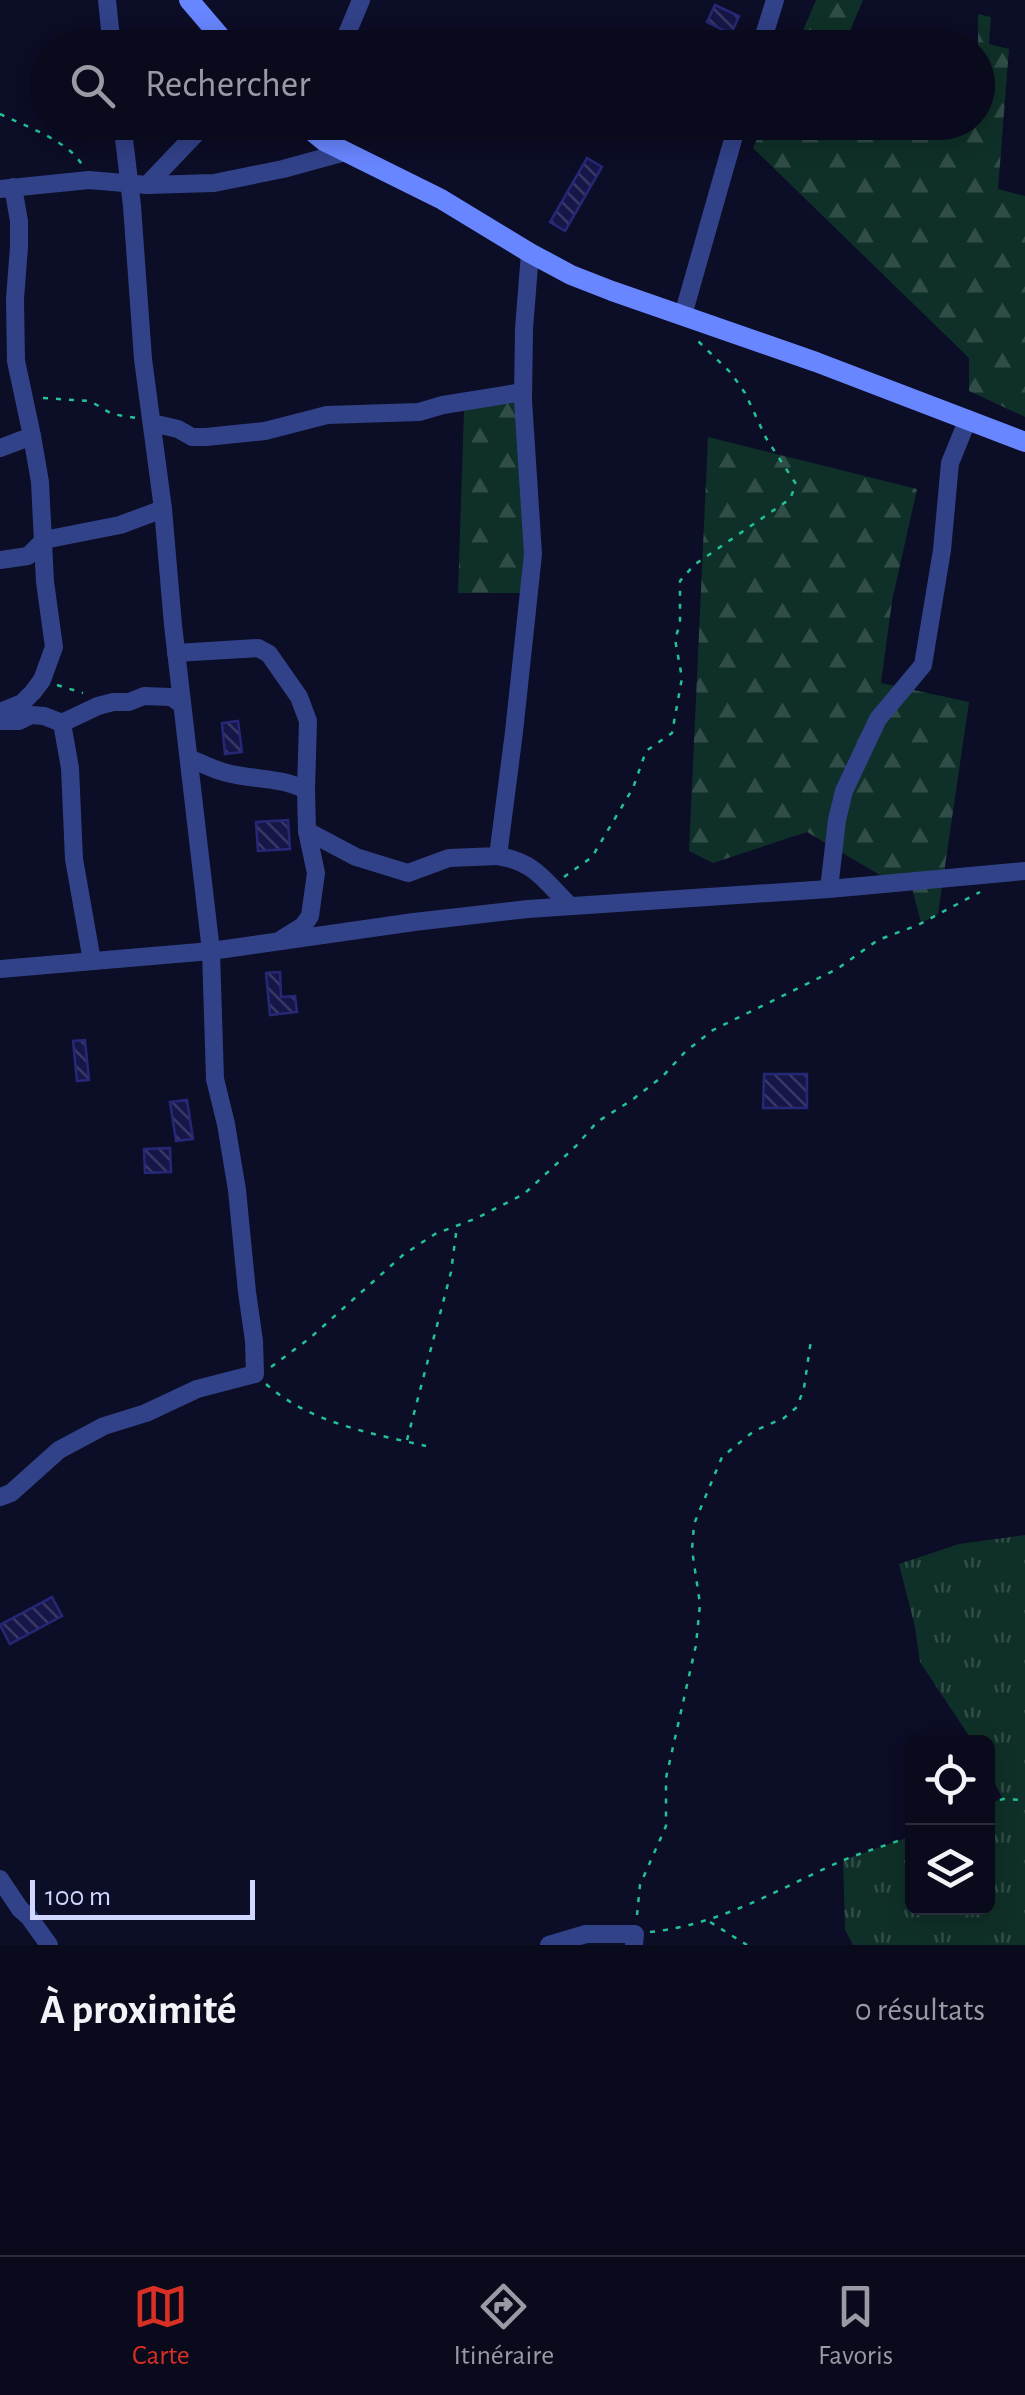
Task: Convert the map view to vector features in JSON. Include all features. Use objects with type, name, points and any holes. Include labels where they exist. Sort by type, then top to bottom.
[{"type":"street","points":[[106,0],[110,30]]},
{"type":"street","points":[[189,0],[215,30]]},
{"type":"street","points":[[348,30],[361,0]]},
{"type":"street","points":[[765,30],[774,0]]},
{"type":"street","points":[[0,1498],[59,1450],[104,1426],[146,1413],[197,1389],[255,1374],[237,1190],[215,1079],[211,951],[143,359],[138,185],[127,140]]},
{"type":"street","points":[[138,185],[169,164],[191,140]]},
{"type":"street","points":[[328,140],[585,280],[687,324],[1025,442]]},
{"type":"street","points":[[687,324],[733,140]]},
{"type":"street","points":[[0,712],[22,703],[42,680],[54,646],[36,456],[16,362],[18,221],[6,188],[89,180],[138,185],[214,183],[345,152]]},
{"type":"street","points":[[498,856],[533,554],[523,392],[530,253]]},
{"type":"street","points":[[0,338],[16,362]]},
{"type":"street","points":[[152,423],[192,437],[206,437],[265,431],[327,415],[419,412],[523,392]]},
{"type":"street","points":[[829,888],[844,791],[878,718],[924,666],[942,550],[950,463],[968,419]]},
{"type":"street","points":[[0,448],[32,436]]},
{"type":"street","points":[[0,560],[28,556],[44,540],[120,524],[162,509]]},
{"type":"street","points":[[176,653],[258,648],[268,654],[299,697],[308,721],[307,831],[316,873],[310,916],[303,926],[274,944]]},
{"type":"street","points":[[0,721],[30,715],[62,723],[113,702],[130,702],[144,696],[160,695],[181,704]]},
{"type":"street","points":[[62,723],[70,768],[74,859],[92,961]]},
{"type":"street","points":[[189,758],[226,773],[288,781],[306,790]]},
{"type":"street","points":[[307,831],[356,856],[408,873],[449,858],[518,859],[570,906]]},
{"type":"street","points":[[0,969],[211,951],[414,922],[570,906],[1025,870]]},
{"type":"street","points":[[0,1878],[49,1945]]},
{"type":"street","points":[[549,1945],[586,1934],[635,1939]]},
{"type":"path","points":[[0,114],[30,129]]},
{"type":"path","points":[[54,140],[76,154],[89,180]]},
{"type":"path","points":[[550,885],[592,857],[634,788],[646,751],[672,733],[682,678],[675,639],[680,624],[680,581],[694,565],[790,499],[796,484],[766,438],[738,383],[687,324]]},
{"type":"path","points":[[23,396],[90,401],[112,414],[152,423]]},
{"type":"path","points":[[42,680],[113,702]]},
{"type":"path","points":[[255,1374],[310,1338],[403,1255],[435,1234],[524,1194],[597,1122],[663,1076],[714,1030],[837,969],[878,940],[918,925],[981,892]]},
{"type":"path","points":[[407,1442],[451,1272],[458,1226]]},
{"type":"path","points":[[811,1340],[798,1406],[784,1418],[754,1431],[722,1458],[694,1524],[692,1550],[700,1604],[696,1645],[666,1778],[666,1826],[640,1885],[635,1939],[708,1921],[843,1860],[905,1838]]},
{"type":"path","points":[[255,1374],[277,1393],[338,1426],[426,1446]]},
{"type":"path","points":[[995,1802],[1025,1800]]},
{"type":"path","points":[[708,1921],[746,1945]]},
{"type":"green space","points":[[816,0],[863,0],[850,30],[803,30]]},
{"type":"green space","points":[[978,14],[991,17],[990,30],[978,30]]},
{"type":"green space","points":[[995,46],[1009,49],[998,189],[1025,196],[1025,417],[969,391],[969,358],[753,148],[757,140],[995,140]]},
{"type":"green space","points":[[522,400],[527,593],[458,593],[464,410]]},
{"type":"green space","points":[[708,437],[917,489],[892,601],[881,683],[969,702],[938,914],[921,923],[910,880],[890,881],[807,832],[713,863],[689,851]]},
{"type":"green space","points":[[1025,1535],[1025,1945],[853,1945],[845,1930],[843,1860],[905,1838],[905,1915],[995,1915],[995,1802],[1002,1798],[995,1783],[995,1735],[968,1735],[920,1662],[899,1564],[959,1544]]},
{"type":"building","points":[[715,5],[739,16],[733,30],[707,22]]},
{"type":"building","points":[[587,158],[602,167],[565,231],[550,222]]},
{"type":"building","points":[[238,721],[242,752],[225,754],[222,723]]},
{"type":"building","points":[[288,820],[290,849],[258,851],[256,822]]},
{"type":"building","points":[[280,972],[281,997],[295,996],[297,1012],[270,1015],[266,973]]},
{"type":"building","points":[[85,1040],[89,1080],[77,1081],[73,1041]]},
{"type":"building","points":[[764,1074],[807,1074],[807,1108],[763,1108]]},
{"type":"building","points":[[187,1100],[193,1139],[176,1141],[170,1102]]},
{"type":"building","points":[[170,1148],[171,1172],[145,1173],[144,1149]]},
{"type":"building","points":[[52,1597],[62,1616],[10,1644],[0,1625]]}]
